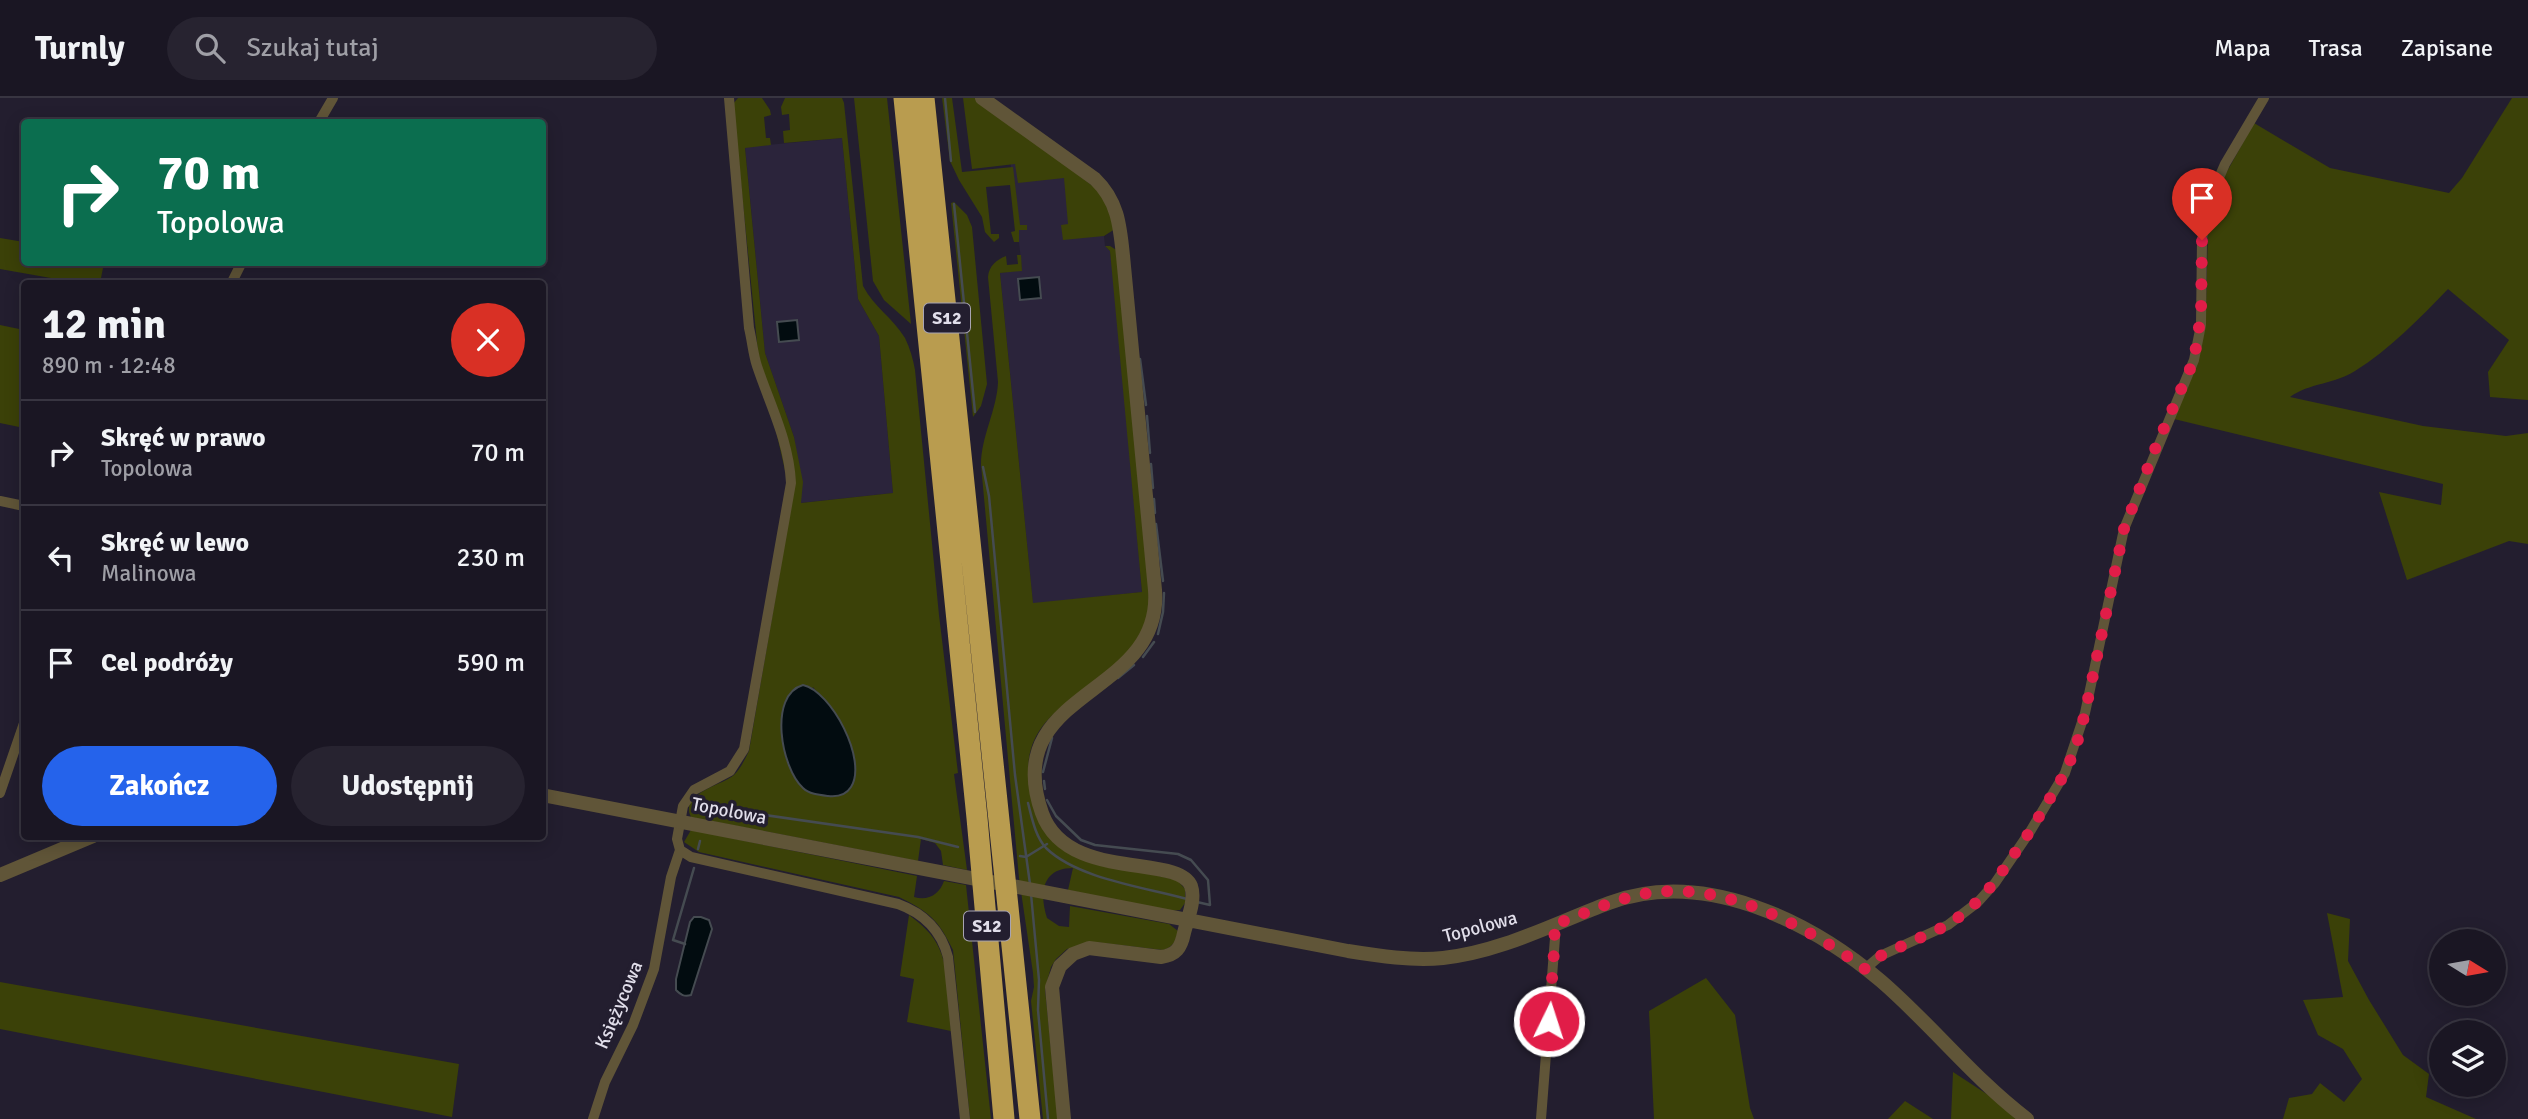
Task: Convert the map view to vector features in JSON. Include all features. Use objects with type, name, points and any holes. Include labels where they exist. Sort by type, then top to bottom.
[{"type":"highway","name":"S12","points":[[904,98],[977,818],[1004,1119]]},
{"type":"highway","name":"S12","points":[[924,98],[1030,1119]]},
{"type":"street","points":[[321,119],[333,98]]},
{"type":"street","points":[[680,821],[683,806],[689,796],[730,771],[744,748],[791,483],[790,462],[785,443],[756,363],[749,328],[729,98]]},
{"type":"street","points":[[982,98],[995,110],[1095,178],[1108,192],[1117,211],[1128,298],[1155,590],[1154,620],[1141,646],[1129,660],[1061,715],[1047,730],[1039,748],[1035,768],[1038,799],[1043,816],[1052,831],[1078,853],[1095,859],[1169,873],[1186,879],[1192,893],[1181,946],[1170,955],[1161,957],[1089,948],[1073,954],[1060,966],[1052,987],[1064,1119]]},
{"type":"street","points":[[1865,969],[1880,956],[1948,925],[1972,907],[1994,883],[2031,830],[2065,773],[2076,747],[2085,713],[2124,529],[2194,360],[2200,324],[2202,240],[2208,203],[2225,164],[2264,98]]},
{"type":"street","points":[[0,501],[21,505]]},
{"type":"street","points":[[0,793],[21,732]]},
{"type":"street","name":"Topolowa","points":[[546,795],[1362,953],[1426,959],[1480,951],[1628,897],[1665,891],[1693,892],[1727,899],[1775,915],[1832,945],[1865,969],[1893,992],[1979,1078],[2027,1119]]},
{"type":"street","name":"Księżycowa","points":[[593,1119],[605,1082],[650,983],[664,924],[671,877],[680,850],[677,843],[680,821]]},
{"type":"street","points":[[0,875],[83,840]]},
{"type":"street","points":[[680,850],[702,860],[888,901],[905,906],[925,918],[939,935],[948,957],[965,1119]]},
{"type":"street","points":[[1541,1119],[1555,938],[1553,925]]},
{"type":"shaded area","points":[[842,138],[858,299],[879,336],[893,493],[800,503],[794,437],[765,353],[745,147]]},
{"type":"shaded area","points":[[1044,155],[1110,231],[1104,236],[1105,246],[1110,251],[1115,288],[1142,592],[1033,604],[1000,273],[1022,270],[1010,158]]},
{"type":"shaded area","points":[[1039,277],[1041,298],[1020,300],[1018,279]]},
{"type":"shaded area","points":[[797,320],[799,340],[779,342],[777,322]]},
{"type":"shaded area","points":[[803,685],[825,700],[844,728],[851,744],[855,775],[851,787],[841,795],[828,796],[808,792],[795,778],[789,765],[784,749],[782,717],[785,702],[792,691]]},
{"type":"shaded area","points":[[694,917],[709,920],[712,929],[691,995],[684,996],[676,990],[676,979],[690,922]]},
{"type":"green space","points":[[738,98],[762,98],[771,115],[764,117],[766,138],[770,138],[771,145],[745,148],[765,353],[794,437],[803,482],[801,503],[893,493],[879,336],[858,299],[842,138],[784,143],[783,131],[790,130],[789,114],[782,115],[781,107],[785,98],[842,98],[844,103],[863,286],[905,338],[915,370],[939,615],[958,773],[954,774],[967,870],[943,865],[941,851],[935,843],[921,839],[918,861],[691,817],[689,809],[696,796],[734,775],[749,751],[792,501],[758,352],[733,104]],"holes":[[[813,687],[843,728],[853,750],[856,775],[844,793],[822,795],[806,789],[794,776],[785,756]]]},
{"type":"green space","points":[[854,98],[887,98],[911,324],[884,300],[873,281]]},
{"type":"green space","points":[[942,98],[952,98],[962,172],[1013,167],[1020,225],[1027,225],[1027,230],[1019,230],[1019,242],[1014,242],[1011,232],[1015,231],[1010,185],[986,187],[991,234],[999,234],[999,238],[994,242],[985,232],[982,217],[950,161]]},
{"type":"green space","points":[[963,98],[979,98],[1103,194],[1115,229],[1104,236],[1063,240],[1061,225],[1068,224],[1064,178],[1018,183],[1015,164],[972,169]]},
{"type":"green space","points":[[2512,98],[2528,98],[2528,400],[2490,397],[2488,372],[2509,340],[2448,289],[2404,333],[2368,362],[2339,379],[2305,389],[2290,397],[2423,426],[2506,436],[2528,433],[2528,544],[2509,541],[2407,580],[2379,492],[2441,505],[2443,484],[2174,419],[2206,305],[2211,210],[2220,184],[2254,123],[2330,168],[2449,193],[2462,178]]},
{"type":"green space","points":[[954,202],[967,215],[972,227],[987,384],[981,406],[973,417],[951,203]]},
{"type":"green space","points":[[0,238],[21,242],[21,266],[103,266],[101,280],[62,280],[0,269]]},
{"type":"green space","points":[[1105,246],[1118,251],[1152,596],[1143,631],[1131,650],[1115,667],[1044,724],[1034,742],[1029,764],[1031,792],[1043,826],[1056,844],[1094,861],[1177,880],[1185,889],[1185,903],[1180,910],[1168,911],[1068,890],[1073,868],[1055,872],[1049,877],[1045,884],[1043,900],[1047,918],[1059,926],[1069,927],[1070,906],[1169,924],[1178,931],[1174,943],[1163,950],[1094,942],[1067,949],[1056,959],[1045,989],[1058,1119],[1043,1119],[1031,1001],[1033,973],[1019,878],[981,465],[998,382],[988,277],[991,267],[999,259],[1006,256],[1007,265],[1018,264],[1017,255],[1021,255],[1022,271],[1000,273],[1033,603],[1142,592],[1110,251]]},
{"type":"green space","points":[[0,325],[21,329],[21,427],[0,423]]},
{"type":"green space","points":[[691,830],[917,876],[914,897],[919,898],[936,893],[944,881],[966,885],[991,1119],[970,1119],[953,950],[932,918],[899,897],[699,852],[684,842]]},
{"type":"green space","points":[[2327,913],[2350,919],[2348,961],[2403,1055],[2429,1074],[2426,1097],[2476,1119],[2283,1119],[2289,1098],[2312,1094],[2320,1083],[2344,1102],[2362,1079],[2343,1049],[2318,1035],[2303,1000],[2343,997]]},
{"type":"green space","points":[[909,915],[930,934],[943,957],[951,1031],[907,1022],[914,979],[900,976]]},
{"type":"green space","points":[[1706,978],[1735,1015],[1754,1119],[1654,1119],[1649,1011]]},
{"type":"green space","points":[[0,982],[459,1064],[452,1117],[0,1029]]},
{"type":"green space","points":[[1953,1072],[2025,1119],[1951,1119]]},
{"type":"green space","points":[[1905,1101],[1933,1119],[1888,1119]]},
{"type":"waterway","points":[[945,98],[951,161]]},
{"type":"waterway","points":[[954,204],[975,412]]},
{"type":"waterway","points":[[1140,359],[1146,405]]},
{"type":"waterway","points":[[1147,416],[1150,453]]},
{"type":"waterway","points":[[1151,464],[1153,488]]},
{"type":"waterway","points":[[983,467],[989,496],[1015,775],[1030,884]]},
{"type":"waterway","points":[[1154,499],[1155,513]]},
{"type":"waterway","points":[[1156,524],[1163,581]]},
{"type":"waterway","points":[[1158,634],[1164,593]]},
{"type":"waterway","points":[[1143,657],[1154,642]]},
{"type":"waterway","points":[[1118,678],[1134,665]]},
{"type":"waterway","points":[[1043,772],[1052,738]]},
{"type":"waterway","points":[[1044,781],[1045,789]]},
{"type":"waterway","points":[[1047,800],[1056,816],[1081,840],[1095,845],[1178,854],[1191,860],[1208,880],[1210,905],[1197,902]]},
{"type":"waterway","points":[[1028,803],[1039,838],[1059,859],[1093,875],[1187,899]]},
{"type":"waterway","points":[[695,805],[918,837],[958,847]]},
{"type":"waterway","points":[[698,849],[700,841]]},
{"type":"waterway","points":[[1020,856],[1026,857],[1047,844]]},
{"type":"waterway","points":[[685,944],[673,940],[694,868]]},
{"type":"waterway","points":[[1031,894],[1048,1119]]},
{"type":"route","points":[[1549,1021],[1555,938],[1553,925],[1628,897],[1680,891],[1735,901],[1806,930],[1865,969],[1880,956],[1956,920],[1988,891],[2046,807],[2076,747],[2124,529],[2157,444],[2190,371],[2197,348],[2201,314],[2202,240]]}]
